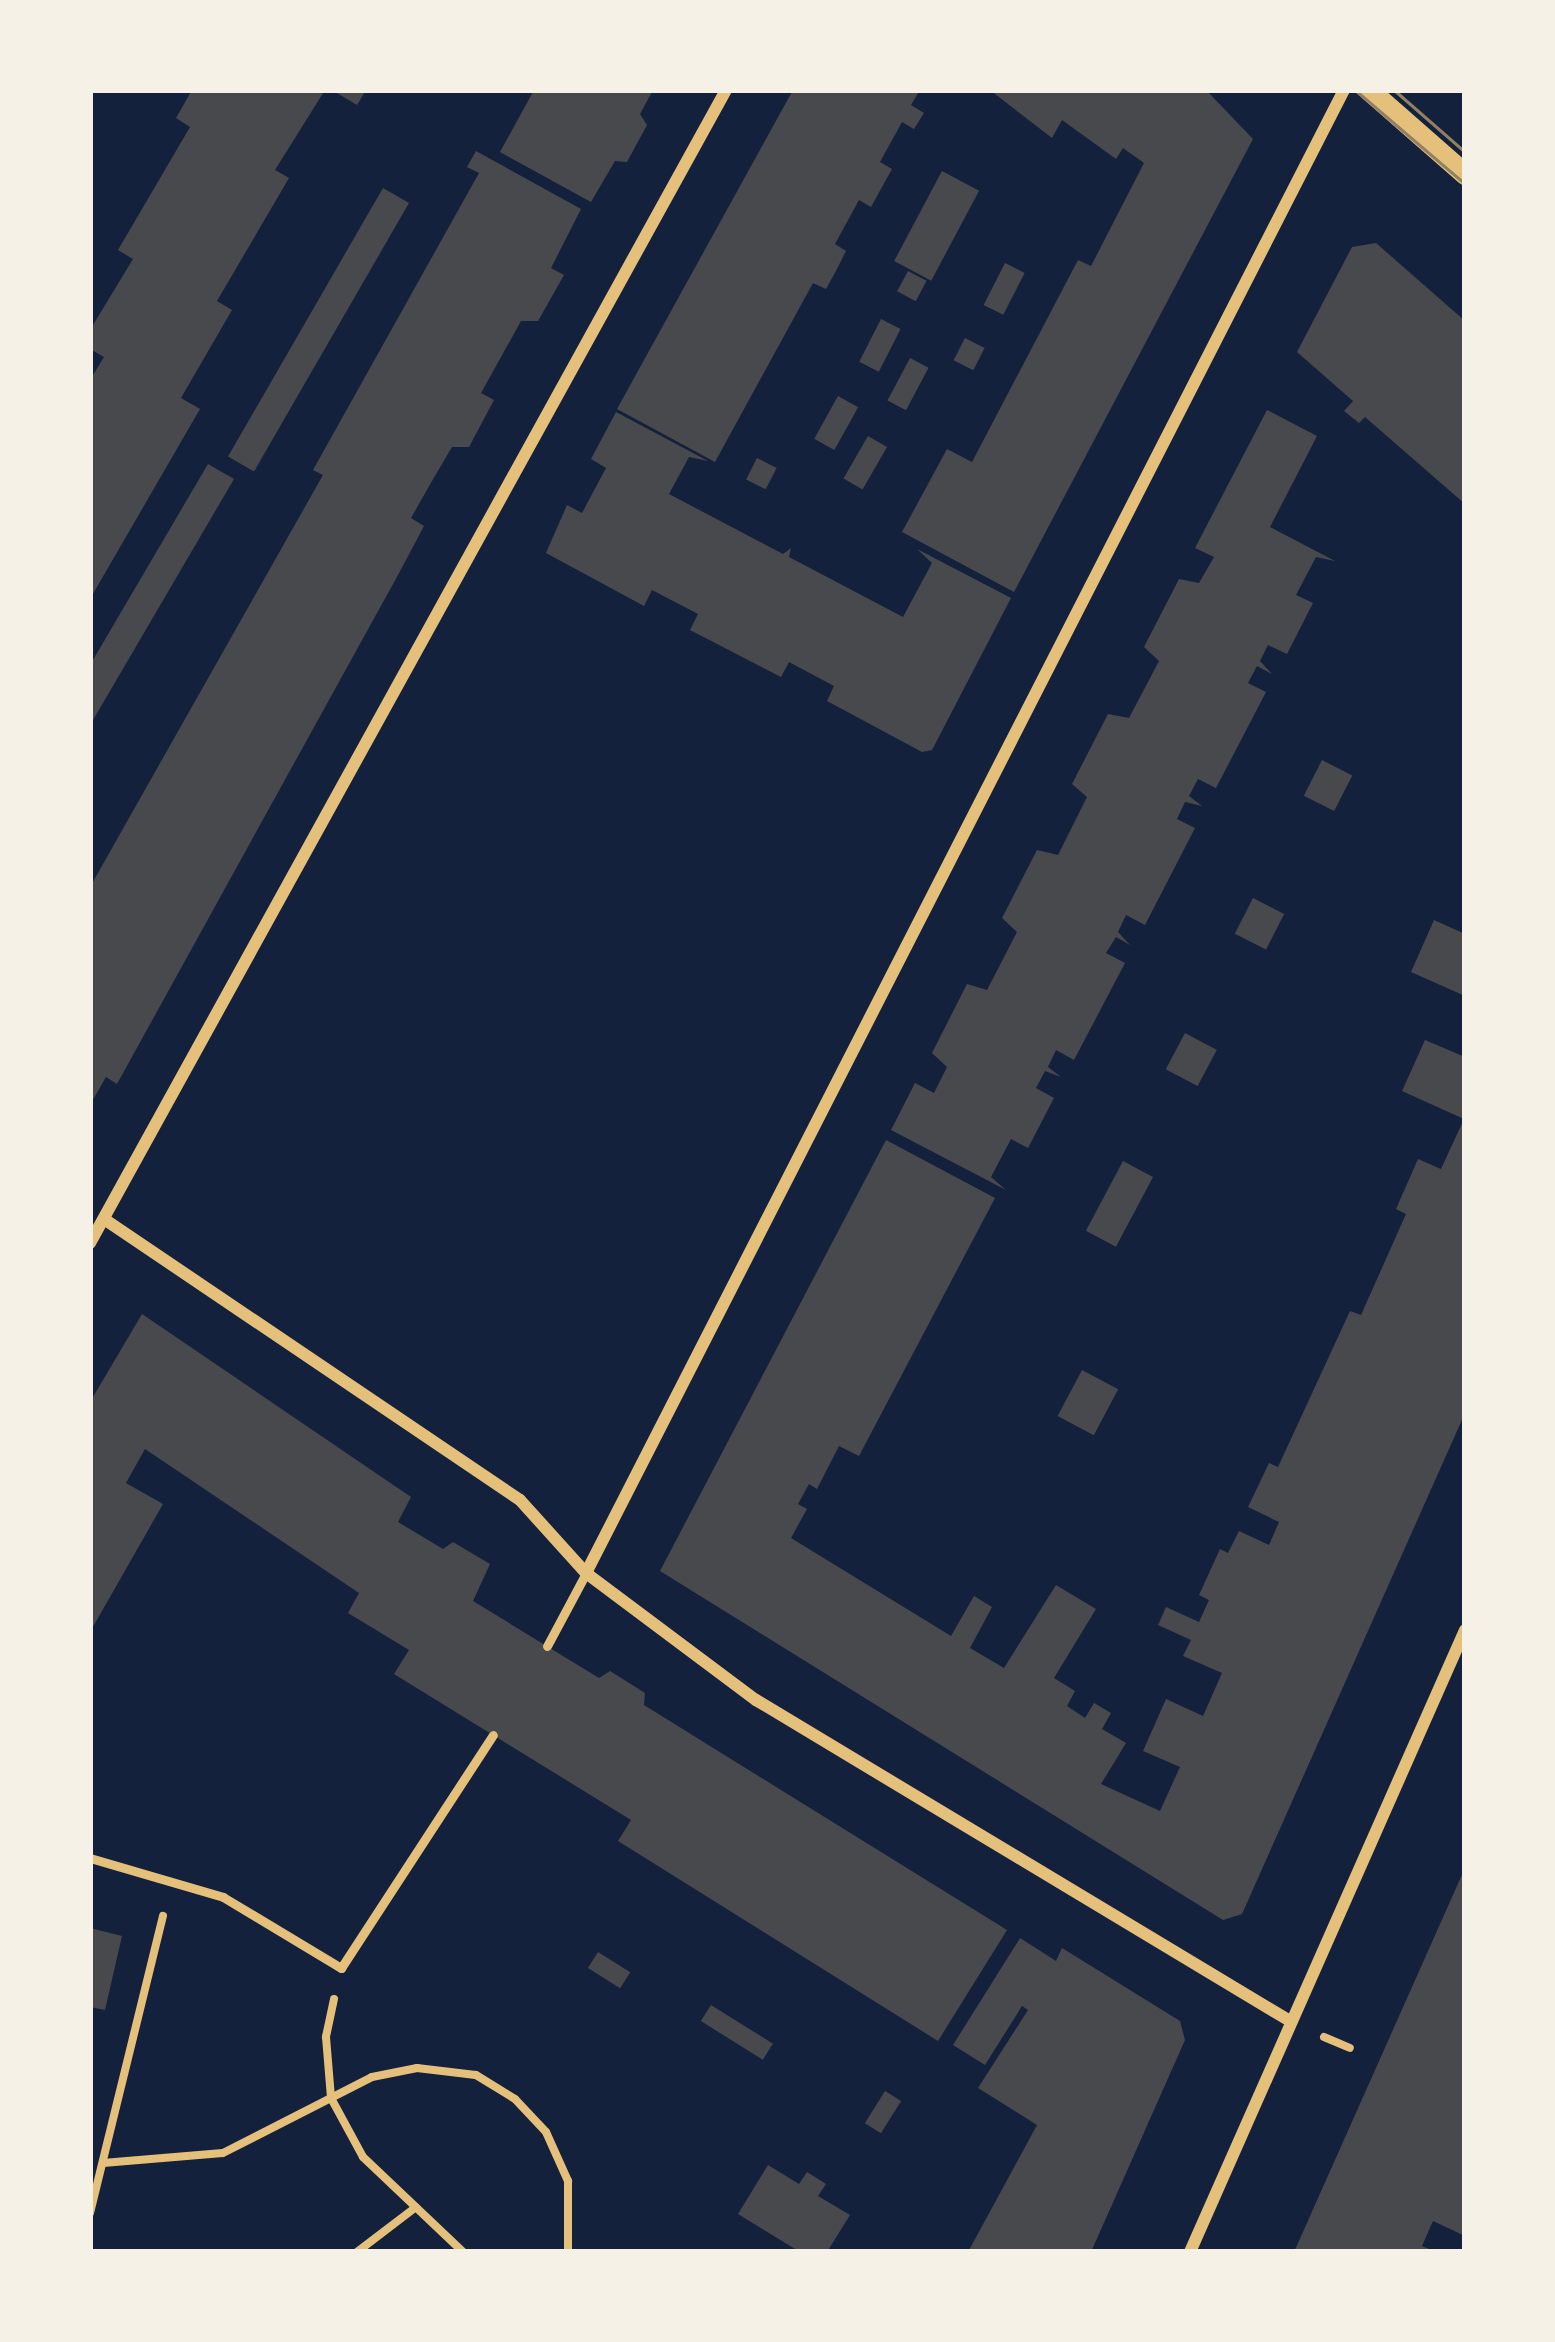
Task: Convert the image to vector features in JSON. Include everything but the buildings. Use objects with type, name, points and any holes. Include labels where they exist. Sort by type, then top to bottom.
[{"type":"street","points":[[90,1243],[726,90]]},
{"type":"street","points":[[586,1573],[1343,90]]},
{"type":"street","points":[[1369,90],[1465,174]]},
{"type":"street","points":[[104,1219],[520,1500],[586,1573],[756,1700],[1290,2021]]},
{"type":"street","points":[[1190,2252],[1465,1630]]},
{"type":"lane","points":[[547,1646],[586,1573]]},
{"type":"lane","points":[[90,1858],[223,1897],[341,1968],[370,1931],[493,1735]]},
{"type":"path","points":[[90,2213],[169,1879]]},
{"type":"path","points":[[341,1968],[326,2037],[331,2098],[363,2158],[463,2252]]},
{"type":"path","points":[[103,2163],[223,2153],[372,2077],[417,2068],[476,2075],[514,2099],[546,2132],[568,2181],[568,2252]]},
{"type":"path","points":[[357,2252],[416,2207]]},
{"type":"tram line","points":[[1355,90],[1465,184]]},
{"type":"tram line","points":[[1394,90],[1465,152]]}]
